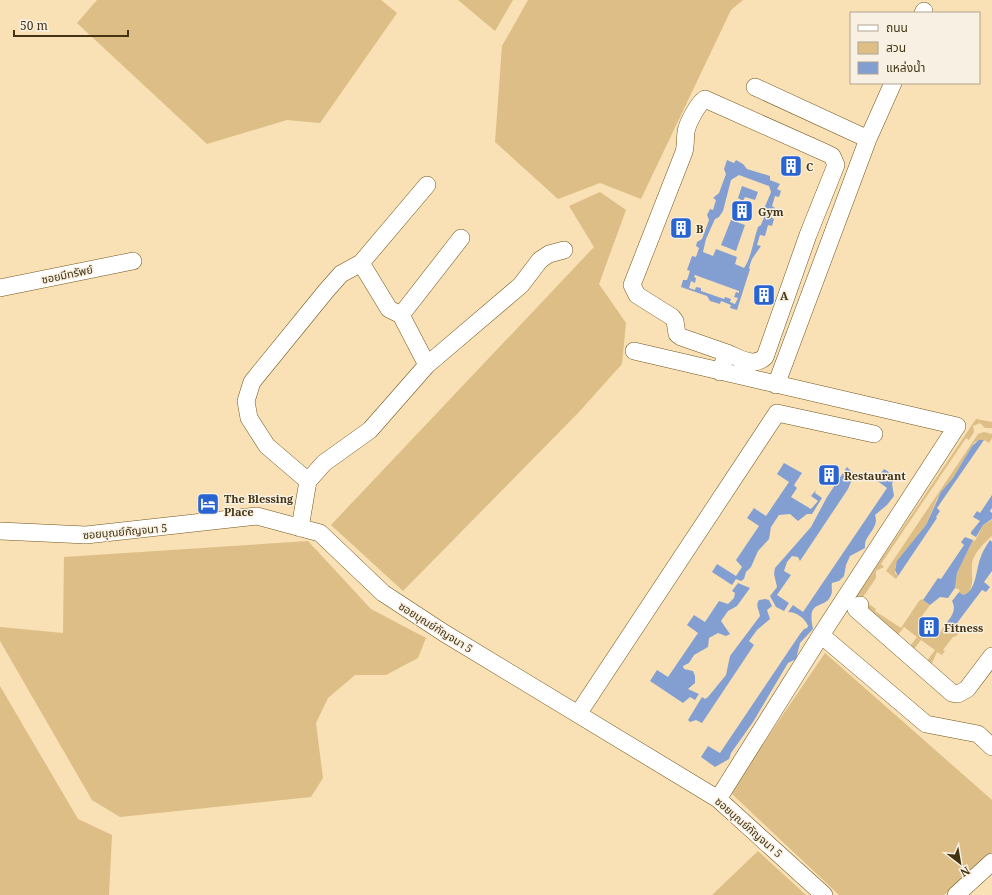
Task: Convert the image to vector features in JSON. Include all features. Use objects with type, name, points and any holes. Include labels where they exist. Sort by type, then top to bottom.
[{"type":"street","points":[[776,385],[868,139],[892,84]]},
{"type":"street","points":[[755,87],[868,139]]},
{"type":"street","points":[[705,99],[832,156],[836,165],[808,235],[765,357],[759,362],[751,363],[727,353],[681,337],[677,334],[675,321],[672,317],[637,295],[632,285],[687,144],[686,131],[698,105],[705,99]]},
{"type":"street","points":[[308,481],[267,446],[249,418],[246,401],[252,382],[341,274],[361,263],[427,185]]},
{"type":"street","points":[[401,315],[461,238]]},
{"type":"street","points":[[300,528],[308,481],[324,463],[370,430],[427,365],[521,285],[540,260],[549,254],[564,250]]},
{"type":"street","name":"ซอยมีทรัพย์","points":[[0,288],[133,261]]},
{"type":"street","points":[[361,263],[389,309],[401,315],[427,365]]},
{"type":"street","points":[[634,351],[957,426],[853,605],[821,635],[718,799]]},
{"type":"street","points":[[720,372],[727,353]]},
{"type":"street","points":[[578,714],[777,413],[874,434]]},
{"type":"street","name":"ซอยบุณย์กัญจนา 5","points":[[0,531],[86,535],[257,516],[320,533],[383,593],[444,633],[718,799],[824,895]]},
{"type":"street","points":[[853,605],[952,693],[958,694],[967,689],[992,656]]},
{"type":"street","points":[[821,635],[926,724],[978,734],[992,746]]},
{"type":"street","points":[[956,895],[992,862]]},
{"type":"green space","points":[[97,0],[381,0],[397,13],[320,123],[287,120],[207,144],[77,23]]},
{"type":"green space","points":[[458,0],[513,0],[495,31]]},
{"type":"green space","points":[[528,0],[743,0],[731,10],[641,199],[600,183],[558,199],[495,142],[502,46]]},
{"type":"green space","points":[[600,192],[626,210],[599,284],[626,323],[622,364],[579,412],[403,591],[331,525],[594,247],[569,206]]},
{"type":"green space","points":[[976,419],[992,422],[992,428],[985,428],[980,423],[973,426],[974,432],[969,440],[966,438],[881,564],[884,567],[876,571],[876,578],[859,603],[854,600]]},
{"type":"green space","points":[[984,432],[992,434],[992,438],[989,443],[984,440],[975,442],[972,446],[953,478],[937,499],[926,525],[895,567],[895,573],[898,576],[896,579],[886,571],[978,434]]},
{"type":"green space","points":[[992,520],[992,536],[979,549],[973,559],[972,585],[968,593],[963,595],[959,592],[960,590],[955,588],[957,573],[973,540],[975,541],[983,525]]},
{"type":"green space","points":[[308,541],[371,609],[426,638],[418,658],[386,675],[355,675],[328,698],[316,723],[323,778],[311,797],[120,817],[92,800],[0,641],[0,627],[63,633],[64,557]]},
{"type":"green space","points":[[922,599],[930,605],[919,620],[923,623],[919,630],[929,637],[935,631],[939,634],[946,624],[959,633],[955,637],[954,636],[943,650],[945,651],[942,655],[937,652],[931,665],[927,661],[935,650],[921,640],[914,649],[910,646],[917,637],[904,627],[897,636],[863,606],[866,602],[876,609],[875,611],[901,628],[919,601]]},
{"type":"green space","points":[[825,653],[992,800],[992,852],[944,895],[839,895],[730,792]]},
{"type":"green space","points":[[0,686],[78,819],[112,835],[109,895],[0,895]]},
{"type":"green space","points":[[758,851],[806,895],[712,895]]},
{"type":"water","points":[[727,160],[734,163],[736,160],[743,164],[747,169],[770,176],[770,180],[780,184],[777,189],[781,191],[779,197],[775,196],[772,206],[775,208],[771,217],[774,219],[772,226],[768,225],[765,236],[760,235],[757,245],[761,246],[752,259],[737,310],[730,308],[731,305],[721,301],[720,304],[710,301],[707,296],[681,287],[683,280],[687,280],[690,271],[687,270],[692,256],[696,257],[699,248],[696,246],[697,242],[702,239],[709,220],[707,215],[710,209],[713,210],[716,200],[713,198],[719,193],[726,174],[724,169]],"holes":[[[739,175],[769,186],[771,192],[764,209],[766,212],[761,225],[758,227],[751,253],[744,268],[735,264],[737,257],[716,249],[713,256],[703,252],[706,239],[715,219],[719,217],[723,211],[731,180]],[[695,275],[739,291],[739,293],[736,292],[734,297],[738,298],[735,304],[730,302],[731,299],[725,297],[724,299],[701,291],[701,288],[696,287],[695,290],[689,288],[691,281],[695,283]]]},
{"type":"water","points":[[742,186],[758,192],[755,200],[745,197],[743,201],[738,198]]},
{"type":"water","points":[[731,220],[745,225],[736,251],[721,245]]},
{"type":"water","points":[[979,440],[984,440],[937,508],[940,511],[936,517],[937,518],[898,576],[895,570],[897,561],[926,525],[941,492],[953,478],[972,446]]},
{"type":"water","points":[[784,463],[802,473],[794,485],[797,488],[791,497],[811,509],[818,501],[811,496],[816,490],[815,493],[822,498],[812,514],[807,514],[798,521],[790,514],[779,515],[771,527],[769,539],[758,551],[751,567],[746,572],[744,579],[741,581],[736,579],[732,585],[712,572],[717,564],[736,576],[742,567],[736,560],[759,526],[747,518],[754,508],[766,516],[789,482],[777,474]]},
{"type":"water","points":[[847,467],[857,477],[851,482],[848,489],[800,561],[798,557],[792,556],[787,562],[784,571],[791,575],[777,595],[789,603],[784,611],[776,607],[770,596],[777,587],[774,574],[775,568],[811,527],[827,497]]},
{"type":"water","points":[[884,469],[895,476],[892,484],[894,496],[887,505],[875,515],[876,520],[874,528],[866,539],[865,548],[850,556],[846,565],[844,576],[839,581],[832,583],[832,594],[828,600],[814,608],[812,612],[813,629],[800,643],[796,659],[788,663],[753,722],[731,753],[729,759],[715,767],[701,757],[708,746],[720,753],[800,634],[807,628],[807,623],[800,616],[788,612],[793,605],[803,612],[887,488],[876,480]]},
{"type":"water","points":[[992,495],[992,508],[990,511],[992,513],[992,519],[983,525],[976,537],[971,534],[971,532],[980,521],[973,517],[977,511],[980,513]]},
{"type":"water","points":[[965,537],[973,540],[957,573],[955,588],[948,598],[940,597],[930,605],[923,600],[938,578],[941,579],[964,545],[961,542]]},
{"type":"water","points":[[990,540],[992,542],[992,571],[984,582],[990,587],[986,592],[982,590],[957,623],[960,626],[956,631],[946,624],[954,610],[952,601],[959,592],[963,595],[971,590],[981,556]]},
{"type":"water","points":[[738,583],[750,588],[737,606],[728,611],[721,621],[730,634],[726,636],[718,633],[709,638],[708,647],[694,655],[689,663],[683,666],[684,669],[693,671],[695,676],[695,683],[688,689],[699,694],[695,700],[690,697],[683,703],[650,681],[657,670],[668,677],[698,633],[687,625],[694,615],[705,622],[719,601],[728,604],[734,598],[735,593],[732,591]]},
{"type":"water","points":[[759,600],[769,600],[772,606],[767,610],[770,619],[757,630],[749,641],[754,645],[702,723],[696,720],[690,722],[688,720],[702,697],[705,699],[708,697],[726,675],[730,656],[760,616],[757,606],[758,602]]},
{"type":"place","name":"C","points":[[791,166]]},
{"type":"place","name":"Gym","points":[[742,211]]},
{"type":"place","name":"B","points":[[681,228]]},
{"type":"place","name":"A","points":[[764,295]]},
{"type":"place","name":"Restaurant","points":[[829,475]]},
{"type":"place","name":"The Blessing Place","points":[[208,504]]},
{"type":"place","name":"Fitness","points":[[929,627]]}]
